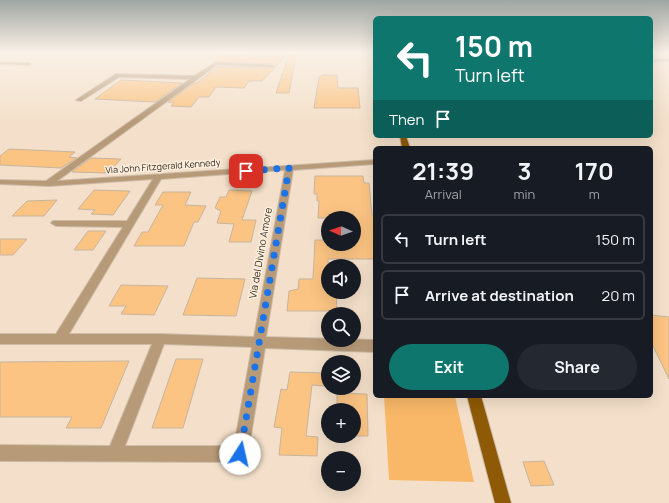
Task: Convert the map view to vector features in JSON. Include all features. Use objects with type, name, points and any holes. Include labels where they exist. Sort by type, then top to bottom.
[{"type":"main road","points":[[475,398],[503,503]]},
{"type":"street","points":[[79,100],[117,75]]},
{"type":"street","points":[[130,75],[196,78]]},
{"type":"street","points":[[49,184],[200,75]]},
{"type":"street","name":"Via John Fitzgerald Kennedy","points":[[0,182],[49,184],[373,162]]},
{"type":"street","name":"Via del Divino Amore","points":[[0,453],[240,454],[289,168]]},
{"type":"street","points":[[59,339],[158,176]]},
{"type":"street","points":[[56,223],[130,224]]},
{"type":"street","points":[[0,339],[160,339],[373,346]]},
{"type":"street","points":[[114,454],[160,339]]},
{"type":"shaded area","points":[[384,398],[455,398],[474,482],[389,480]]},
{"type":"building","points":[[206,75],[267,75],[262,81],[249,81],[244,88],[216,87],[209,97],[199,97],[191,107],[171,106],[174,103],[168,102],[194,83],[197,83]]},
{"type":"building","points":[[282,75],[292,75],[289,93],[276,93]]},
{"type":"building","points":[[322,75],[337,75],[338,88],[358,88],[360,108],[314,108],[319,77]]},
{"type":"building","points":[[121,80],[182,83],[155,102],[95,99]]},
{"type":"building","points":[[9,149],[75,152],[69,157],[77,158],[61,168],[0,165],[0,156]]},
{"type":"building","points":[[91,158],[121,159],[108,173],[72,172]]},
{"type":"building","points":[[315,176],[363,176],[364,183],[369,183],[373,215],[373,259],[321,259],[321,299],[336,299],[337,307],[321,307],[321,311],[287,311],[289,291],[298,289],[299,279],[313,279],[315,240],[321,240],[321,251],[361,251],[361,211],[321,211],[321,218],[318,218],[319,201],[317,201],[317,194],[314,194]]},
{"type":"building","points":[[94,190],[130,191],[113,215],[91,214],[95,210],[78,209]]},
{"type":"building","points":[[229,190],[252,191],[242,220],[256,220],[251,242],[229,242],[234,224],[217,223],[221,211],[215,208],[220,197],[226,197]]},
{"type":"building","points":[[163,192],[191,192],[185,205],[206,206],[198,222],[194,222],[184,246],[134,246],[142,232],[148,232],[163,205],[155,205]]},
{"type":"building","points":[[57,200],[44,216],[12,216],[27,201]]},
{"type":"building","points":[[88,231],[106,231],[93,250],[74,250]]},
{"type":"building","points":[[0,239],[27,239],[13,255],[0,255]]},
{"type":"building","points":[[197,278],[245,279],[236,316],[183,315]]},
{"type":"building","points":[[121,285],[168,286],[154,315],[121,314],[126,306],[109,306]]},
{"type":"building","points":[[653,315],[669,317],[669,379],[653,346]]},
{"type":"building","points":[[176,359],[203,359],[183,428],[152,428]]},
{"type":"building","points":[[129,361],[101,428],[66,428],[72,417],[0,417],[0,362]]},
{"type":"building","points":[[290,372],[321,373],[321,386],[312,385],[306,436],[318,437],[317,456],[279,455],[282,428],[274,427],[281,389],[287,390]]},
{"type":"building","points":[[367,394],[368,436],[361,436],[361,403],[337,403],[337,395]]},
{"type":"building","points":[[544,461],[554,485],[531,486],[523,462]]},
{"type":"route","points":[[240,454],[289,168],[246,171]]}]
